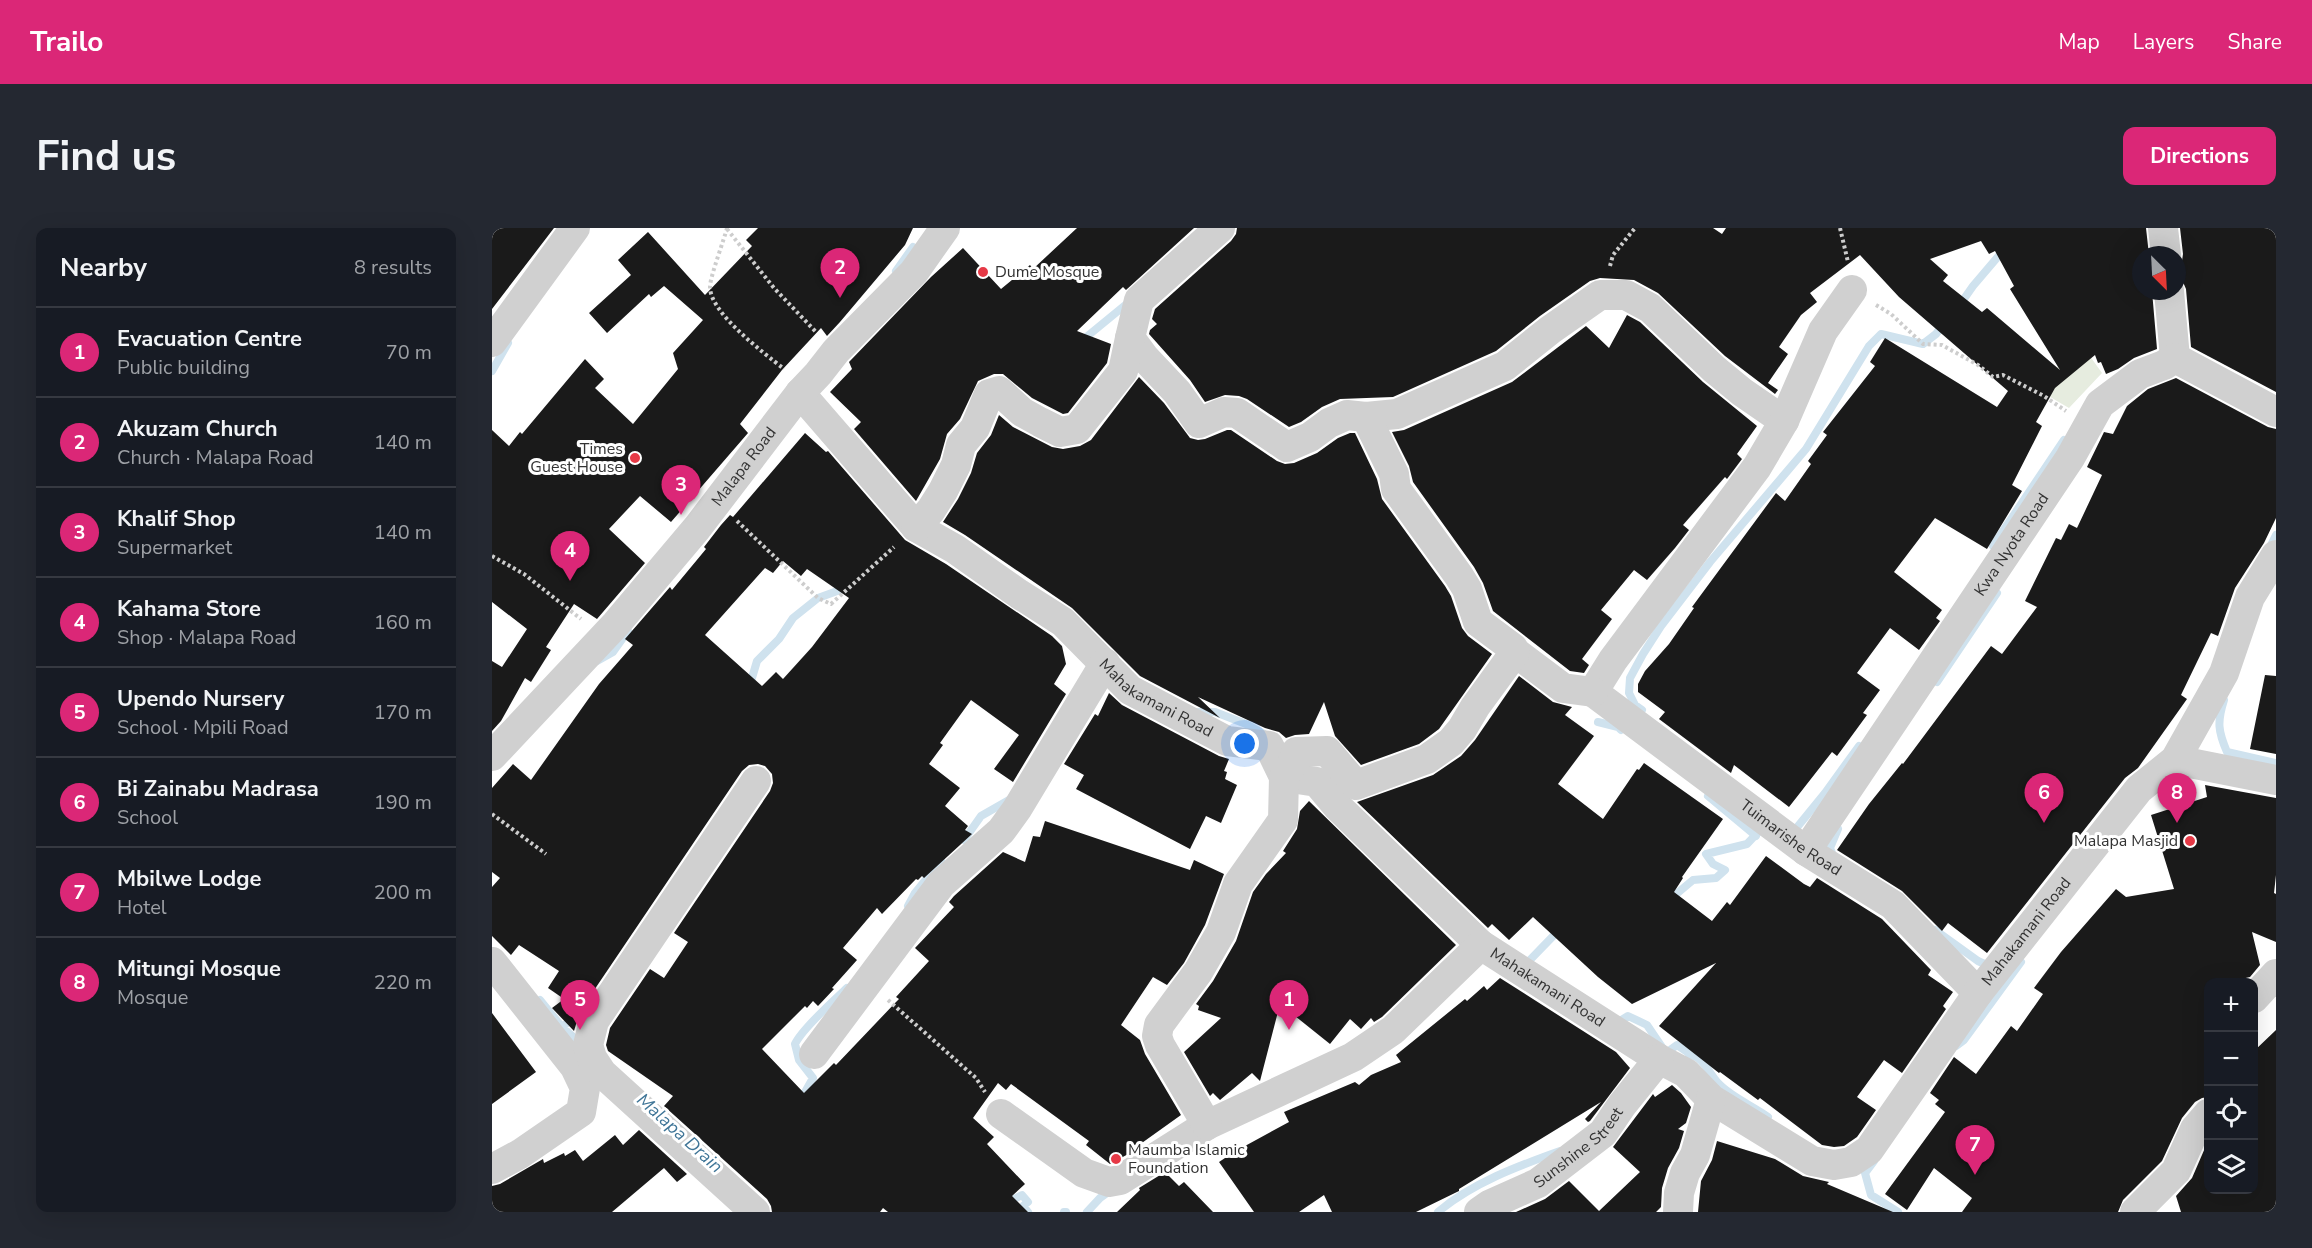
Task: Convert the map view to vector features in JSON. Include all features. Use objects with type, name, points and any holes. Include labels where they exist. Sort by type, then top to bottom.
[{"type":"street","points":[[492,342],[576,228]]},
{"type":"street","name":"Malapa Road","points":[[492,756],[616,624],[717,503],[818,373],[914,272],[945,228]]},
{"type":"street","points":[[916,527],[931,510],[943,491],[956,465],[961,445],[975,428],[989,394],[999,391],[1022,412],[1060,432],[1077,429],[1123,371],[1139,300],[1221,228]]},
{"type":"street","points":[[2163,228],[2165,246]]},
{"type":"street","points":[[1593,692],[1612,660],[1757,468],[1784,422],[1824,331],[1852,290]]},
{"type":"street","points":[[1130,338],[1144,357],[1177,392],[1199,423],[1224,412],[1237,413],[1287,447],[1310,437],[1329,423],[1347,415],[1366,417],[1397,414],[1505,366],[1550,330],[1600,295],[1626,295],[1650,308],[1714,369],[1784,422]]},
{"type":"street","points":[[2170,300],[2175,358],[2276,412]]},
{"type":"street","name":"Kwa Nyota Road","points":[[1806,851],[2070,458],[2100,405],[2140,374],[2175,358]]},
{"type":"street","name":"Mahakamani Road","points":[[818,373],[916,527],[955,549],[1063,622],[1130,690],[1227,741],[1269,746],[1284,777],[1317,782],[1346,814],[1481,945],[1659,1059],[1686,1073],[1711,1099],[1812,1161],[1834,1166],[1851,1162],[1869,1150],[1978,993],[2139,789],[2175,760]]},
{"type":"street","name":"Tuimarishe Road","points":[[1366,417],[1394,474],[1396,489],[1459,576],[1467,589],[1478,622],[1563,688],[1593,692],[1806,851],[1893,904],[1978,993]]},
{"type":"street","points":[[2276,555],[2250,597],[2224,673],[2175,760],[2276,780]]},
{"type":"street","points":[[1208,1125],[1160,1045],[1157,1036],[1159,1025],[1198,972],[1221,932],[1238,884],[1283,820],[1284,777],[1292,765],[1296,752],[1327,751],[1356,785],[1427,759],[1451,742],[1462,729],[1515,652]]},
{"type":"street","points":[[814,1054],[941,884],[1001,831],[1017,809],[1105,663]]},
{"type":"street","points":[[755,1212],[602,1073],[592,1058],[588,1045],[594,1021],[756,781]]},
{"type":"street","points":[[1001,1114],[1084,1173],[1109,1182],[1120,1180],[1208,1125],[1353,1056],[1393,1030],[1481,945]]},
{"type":"street","points":[[492,962],[575,1067],[585,1088],[581,1112],[520,1154],[492,1169]]},
{"type":"street","points":[[2258,993],[2276,974]]},
{"type":"street","name":"Sunshine Street","points":[[1479,1212],[1489,1205],[1538,1183],[1603,1133],[1659,1059]]},
{"type":"street","points":[[1678,1212],[1679,1193],[1685,1173],[1695,1155],[1711,1099]]},
{"type":"street","points":[[2135,1212],[2176,1171],[2195,1129],[2204,1119]]},
{"type":"path","points":[[727,228],[774,288],[818,373]]},
{"type":"path","points":[[727,228],[710,286],[715,303],[745,338],[785,370],[800,367],[818,373]]},
{"type":"path","points":[[1600,295],[1613,255],[1635,228]]},
{"type":"path","points":[[1840,228],[1852,290],[1891,314],[1923,344],[1942,345],[1978,365],[1993,377],[2004,375],[2044,396],[2087,426]]},
{"type":"path","points":[[717,503],[818,598],[831,604],[916,527]]},
{"type":"path","points":[[492,556],[524,574],[596,631],[616,624]]},
{"type":"path","points":[[492,814],[546,854]]},
{"type":"path","points":[[867,982],[976,1078],[1001,1114]]},
{"type":"shaded area","points":[[2082,345],[2102,373],[2069,408],[2024,382],[2046,377]]},
{"type":"building","points":[[492,228],[554,228],[492,309]]},
{"type":"building","points":[[758,228],[913,228],[905,245],[840,322],[827,336],[821,328],[782,370],[740,424],[748,433],[671,522],[640,496],[609,529],[645,563],[597,619],[574,604],[546,647],[551,650],[531,682],[525,678],[501,721],[492,731],[492,661],[502,667],[527,629],[492,602],[492,430],[509,446],[520,432],[522,434],[585,359],[604,379],[595,388],[633,424],[678,369],[673,353],[703,320],[664,286],[651,297],[649,294],[607,333],[589,313],[631,275],[618,260],[648,232],[705,295],[752,246],[746,240]]},
{"type":"building","points":[[1077,228],[1194,228],[1126,290],[1123,287],[1077,331],[1111,344],[1107,363],[1068,413],[1063,414],[1032,398],[1003,374],[994,374],[978,381],[960,419],[947,434],[940,459],[916,501],[854,429],[861,422],[830,392],[852,369],[849,362],[931,277],[963,248],[1001,289],[1030,265],[1033,269]]},
{"type":"building","points":[[1237,228],[1713,228],[1722,234],[1726,228],[2146,228],[2148,246],[2132,246],[2132,300],[2153,300],[2157,349],[2134,358],[2106,374],[2095,355],[2055,388],[2036,422],[2042,426],[2012,485],[2022,491],[1987,549],[1935,518],[1894,572],[1942,610],[1936,618],[1940,621],[1919,650],[1890,628],[1857,673],[1880,690],[1863,713],[1867,715],[1837,756],[1832,752],[1789,807],[1734,765],[1731,773],[1659,719],[1665,712],[1638,692],[1638,684],[1645,671],[1669,644],[1694,608],[1692,607],[1776,493],[1785,501],[1811,464],[1808,461],[1827,435],[1823,432],[1875,366],[1870,362],[1885,338],[1997,407],[2008,391],[1899,297],[1860,255],[1810,293],[1817,302],[1801,315],[1779,347],[1788,354],[1768,383],[1778,390],[1775,394],[1725,356],[1658,293],[1634,280],[1600,278],[1590,281],[1540,316],[1496,351],[1393,397],[1340,399],[1289,427],[1239,396],[1225,395],[1205,402],[1190,380],[1149,334],[1157,324],[1152,319],[1155,309],[1231,241]],"holes":[[[1981,241],[1989,254],[1995,251],[2014,286],[2010,289],[2060,370],[1987,308],[1982,312],[1943,281],[1948,275],[1930,259]]]},
{"type":"building","points":[[2180,228],[2276,228],[2276,392],[2191,347],[2186,289],[2186,246],[2182,246]]},
{"type":"building","points":[[1627,315],[1640,322],[1703,382],[1757,426],[1737,454],[1742,459],[1727,479],[1725,477],[1683,525],[1689,530],[1675,548],[1647,580],[1634,570],[1601,610],[1612,619],[1582,659],[1589,665],[1584,673],[1570,671],[1493,611],[1483,583],[1474,567],[1413,482],[1409,466],[1392,432],[1404,430],[1512,382],[1586,326],[1609,348]]},
{"type":"building","points":[[1139,377],[1164,403],[1190,438],[1205,439],[1231,430],[1285,464],[1294,463],[1317,453],[1338,438],[1355,433],[1377,479],[1382,499],[1445,586],[1451,596],[1462,628],[1468,636],[1492,654],[1439,729],[1419,744],[1361,765],[1335,736],[1324,702],[1309,734],[1286,738],[1279,732],[1265,728],[1198,697],[1220,718],[1140,676],[1072,608],[943,522],[958,499],[971,473],[977,453],[991,435],[999,415],[1013,427],[1052,447],[1063,449],[1080,446],[1091,440]]},
{"type":"building","points":[[2176,378],[2268,427],[2276,429],[2276,518],[2264,543],[2235,588],[2218,636],[2211,633],[2181,695],[2187,699],[2138,768],[2125,778],[1987,953],[1948,923],[1942,931],[1902,891],[1837,850],[1869,804],[1903,764],[1991,646],[2002,654],[2037,607],[2025,601],[2056,538],[2061,540],[2069,524],[2077,528],[2102,475],[2087,467],[2104,432],[2113,434],[2127,406],[2148,389]]},
{"type":"building","points":[[805,433],[826,452],[828,451],[905,540],[946,564],[1052,636],[1062,646],[1066,664],[1054,684],[1066,694],[1013,782],[994,769],[1019,735],[971,700],[940,743],[943,745],[929,764],[960,788],[945,806],[968,826],[965,830],[972,834],[924,878],[922,876],[916,879],[882,914],[877,908],[843,948],[857,960],[832,988],[834,989],[818,1006],[813,1001],[807,1008],[805,1006],[762,1049],[804,1093],[834,1063],[836,1065],[899,999],[896,997],[929,961],[915,948],[954,907],[949,902],[954,896],[1003,852],[1025,862],[1033,836],[1040,837],[1045,821],[1190,870],[1194,860],[1224,874],[1205,925],[1184,963],[1167,985],[1153,977],[1121,1025],[1140,1040],[1145,1054],[1181,1115],[1139,1145],[1141,1147],[1110,1164],[1086,1145],[1089,1141],[1011,1084],[1006,1090],[998,1083],[973,1118],[994,1137],[987,1144],[1025,1184],[1012,1196],[1028,1212],[888,1212],[883,1208],[880,1212],[772,1212],[767,1199],[664,1106],[673,1096],[608,1051],[606,1045],[610,1028],[650,969],[664,978],[688,942],[674,933],[770,791],[773,783],[772,774],[765,766],[749,765],[742,771],[580,1011],[574,1031],[552,1008],[564,999],[548,988],[559,971],[519,945],[511,955],[492,936],[492,887],[500,878],[492,872],[492,788],[513,764],[531,780],[599,684],[633,645],[625,639],[670,587],[672,590],[706,549],[704,547],[721,525],[730,515],[733,517]],"holes":[[[783,561],[801,576],[807,569],[849,598],[812,647],[783,679],[776,672],[762,686],[705,635],[765,568],[773,573]]]},
{"type":"building","points":[[2265,675],[2276,676],[2276,754],[2250,749]]},
{"type":"building","points":[[1519,676],[1553,702],[1572,707],[1565,715],[1594,736],[1558,784],[1603,819],[1637,769],[1639,770],[1644,763],[1723,819],[1674,892],[1712,921],[1727,902],[1730,905],[1766,856],[1804,884],[1810,887],[1817,878],[1882,919],[1931,970],[1928,975],[1953,992],[1943,1006],[1946,1009],[1902,1073],[1884,1060],[1857,1097],[1876,1110],[1857,1137],[1844,1146],[1822,1145],[1760,1098],[1758,1100],[1719,1073],[1659,1026],[1716,963],[1632,1004],[1598,977],[1533,917],[1509,940],[1492,924],[1488,928],[1357,802],[1433,775],[1461,756],[1475,740]]},
{"type":"building","points":[[1109,693],[1122,705],[1219,756],[1229,759],[1224,771],[1227,772],[1225,779],[1237,785],[1221,823],[1206,816],[1190,849],[1076,789],[1084,775],[1064,764],[1095,714],[1098,716]]},
{"type":"building","points":[[2205,785],[2276,798],[2274,893],[2276,894],[2276,942],[2252,932],[2260,965],[2250,977],[2204,978],[2204,1098],[2195,1102],[2182,1118],[2162,1161],[2123,1200],[2118,1212],[1962,1212],[1972,1198],[1934,1168],[1907,1210],[1885,1194],[1945,1112],[1935,1104],[1939,1100],[1930,1093],[1954,1057],[1976,1074],[2011,1026],[2017,1031],[2043,994],[2034,988],[2061,952],[2116,889],[2126,897],[2174,889],[2151,815],[2207,797]]},
{"type":"building","points":[[1309,801],[1456,945],[1382,1017],[1374,1022],[1371,1018],[1361,1029],[1350,1019],[1330,1044],[1280,1004],[1260,1081],[1252,1073],[1220,1100],[1213,1093],[1210,1096],[1184,1052],[1221,1018],[1198,1010],[1199,1006],[1196,1004],[1213,981],[1236,941],[1253,892],[1286,853],[1283,851],[1297,829],[1300,811]]},
{"type":"building","points":[[1500,978],[1616,1052],[1630,1068],[1590,1121],[1585,1119],[1601,1102],[1459,1191],[1416,1212],[1332,1212],[1324,1195],[1299,1212],[1254,1212],[1219,1162],[1289,1122],[1284,1112],[1355,1082],[1359,1085],[1371,1075],[1401,1062],[1396,1055],[1465,999],[1467,1001],[1484,986],[1487,990]]},
{"type":"building","points":[[492,1013],[536,1072],[492,1104]]},
{"type":"building","points":[[2276,1030],[2276,1212],[2181,1212],[2176,1196],[2192,1178],[2204,1150],[2204,1194],[2258,1194],[2258,1047]]},
{"type":"building","points":[[1672,1085],[1691,1107],[1686,1123],[1678,1129],[1684,1131],[1679,1148],[1668,1168],[1662,1188],[1661,1207],[1656,1212],[1516,1212],[1545,1199],[1569,1181],[1599,1211],[1640,1172],[1613,1147],[1653,1094],[1655,1097]]},
{"type":"building","points":[[639,1130],[687,1174],[677,1182],[664,1168],[612,1212],[492,1212],[492,1186],[500,1184],[543,1159],[544,1163],[564,1153],[565,1156],[575,1150],[583,1161],[615,1135],[623,1145]]},
{"type":"building","points":[[1717,1141],[1775,1159],[1803,1176],[1829,1182],[1827,1184],[1893,1212],[1698,1212],[1701,1181],[1712,1160]]},
{"type":"building","points":[[1165,1172],[1179,1186],[1184,1182],[1213,1212],[1117,1212],[1140,1190],[1139,1188]]},
{"type":"waterway","points":[[896,271],[913,247]]},
{"type":"waterway","points":[[1959,306],[2002,252]]},
{"type":"waterway","points":[[1079,343],[1129,302]]},
{"type":"waterway","points":[[1642,710],[1635,705],[1629,693],[1630,678],[1643,654],[1661,626],[1710,562],[1806,449],[1869,346],[1881,334],[1923,344],[1936,334],[1945,322]]},
{"type":"waterway","points":[[492,371],[508,343]]},
{"type":"waterway","points":[[1993,546],[2064,440]]},
{"type":"waterway","points":[[2268,551],[2276,535]]},
{"type":"waterway","points":[[749,688],[757,661],[779,639],[793,618],[818,598],[840,590],[846,585]]},
{"type":"waterway","points":[[1937,682],[1997,593]]},
{"type":"waterway","points":[[597,661],[613,652],[628,631]]},
{"type":"waterway","points":[[2224,700],[2220,714],[2220,726],[2227,752],[2276,763]]},
{"type":"waterway","points":[[1198,712],[1215,712],[1264,734]]},
{"type":"waterway","points":[[1598,722],[1618,727],[1621,730]]},
{"type":"waterway","points":[[1791,829],[1794,831],[1859,746]]},
{"type":"waterway","points":[[1708,796],[1756,836]]},
{"type":"waterway","points":[[964,840],[981,816],[1009,800]]},
{"type":"waterway","points":[[1668,901],[1693,880],[1716,878],[1725,870],[1713,864],[1706,854],[1747,844],[1764,826]]},
{"type":"waterway","points":[[1834,858],[1830,848],[1838,829]]},
{"type":"waterway","points":[[908,906],[915,893],[941,861]]},
{"type":"waterway","points":[[1527,963],[1560,929]]},
{"type":"waterway","points":[[1935,930],[1978,961],[1991,967]]},
{"type":"waterway","points":[[1956,1046],[1964,1040],[2021,962]]},
{"type":"waterway","points":[[800,1101],[813,1078],[799,1060],[795,1044],[811,1023],[847,988]]},
{"type":"waterway","name":"Malapa Drain","points":[[540,1000],[562,1027],[582,1045]]},
{"type":"waterway","points":[[562,1027],[592,1005]]},
{"type":"waterway","points":[[1615,1024],[1628,1016],[1647,1025],[1666,1053],[1677,1045],[1690,1054]]},
{"type":"waterway","points":[[1689,1055],[1702,1061],[1723,1088],[1768,1117]]},
{"type":"waterway","points":[[1438,1212],[1480,1184],[1560,1151]]},
{"type":"waterway","points":[[1874,1161],[1865,1173],[1871,1195],[1898,1212]]},
{"type":"waterway","points":[[1087,1212],[1111,1190]]},
{"type":"waterway","points":[[997,1212],[1022,1195],[1028,1202],[1023,1206],[1028,1212]]},
{"type":"place","name":"Dume Mosque","points":[[983,272]]},
{"type":"place","name":"Akuzam Church","points":[[840,298]]},
{"type":"place","name":"Times Guest House","points":[[635,458]]},
{"type":"place","name":"Khalif Shop","points":[[681,515]]},
{"type":"place","name":"Kahama Store","points":[[570,581]]},
{"type":"place","name":"Bi Zainabu Madrasa","points":[[2044,823]]},
{"type":"place","name":"Mitungi Mosque","points":[[2177,823]]},
{"type":"place","name":"Malapa Masjid","points":[[2190,841]]},
{"type":"place","name":"Upendo Nursery","points":[[580,1030]]},
{"type":"place","name":"Evacuation Centre","points":[[1289,1030]]},
{"type":"place","name":"Maumba Islamic Foundation","points":[[1116,1159]]},
{"type":"place","name":"Mbilwe Lodge","points":[[1975,1175]]}]
